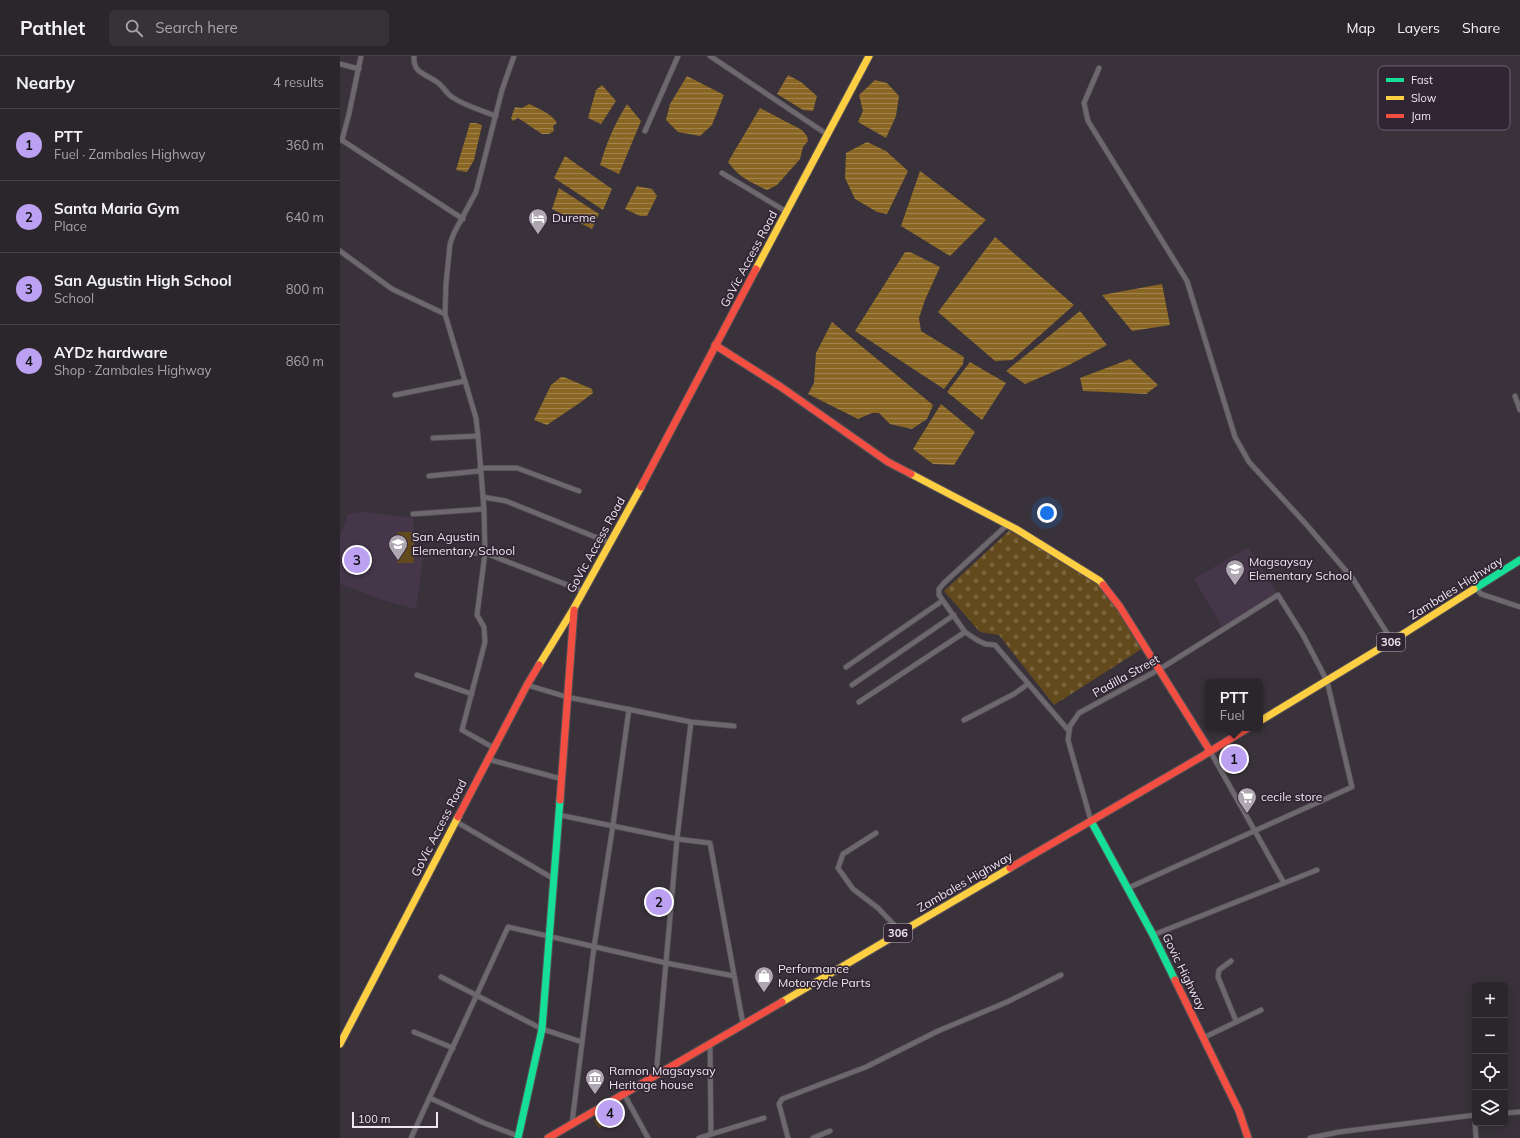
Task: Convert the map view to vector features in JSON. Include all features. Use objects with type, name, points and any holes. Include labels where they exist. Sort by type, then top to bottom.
[{"type":"main road","name":"GoVic Access Road","points":[[340,1044],[526,685],[574,608],[610,543],[828,136],[869,56]]},
{"type":"main road","points":[[715,345],[781,388],[888,462],[1008,524],[1100,581],[1120,607],[1210,751]]},
{"type":"main road","name":"Zambales Highway","points":[[1263,719],[1392,641],[1520,560]]},
{"type":"main road","points":[[518,1137],[542,1029],[574,608]]},
{"type":"main road","name":"Zambales Highway","points":[[548,1138],[1243,731]]},
{"type":"main road","name":"Govic Highway","points":[[1091,821],[1153,935],[1239,1111],[1248,1138]]},
{"type":"street","points":[[361,56],[349,114],[341,140],[463,219]]},
{"type":"street","points":[[414,56],[415,68],[438,83],[451,97],[466,105],[496,116]]},
{"type":"street","points":[[494,748],[462,730],[485,642],[484,627],[477,615],[485,553],[484,509],[476,418],[445,314],[450,244],[454,233],[463,219],[476,192],[502,90],[514,56]]},
{"type":"street","points":[[645,131],[678,56]]},
{"type":"street","points":[[710,56],[828,136]]},
{"type":"street","points":[[340,64],[359,69]]},
{"type":"street","points":[[1099,68],[1084,103],[1088,121],[1187,281],[1235,437],[1249,462],[1305,523],[1353,579],[1392,641]]},
{"type":"street","points":[[722,173],[787,212]]},
{"type":"street","points":[[340,251],[392,290],[445,314]]},
{"type":"street","points":[[395,395],[465,380]]},
{"type":"street","points":[[1515,396],[1520,410]]},
{"type":"street","points":[[433,438],[478,436]]},
{"type":"street","points":[[429,476],[480,470],[517,468],[578,491]]},
{"type":"street","points":[[483,497],[506,501],[610,543]]},
{"type":"street","points":[[413,514],[484,509]]},
{"type":"street","points":[[1008,524],[939,589],[939,595],[965,632],[977,640],[995,645],[1069,731],[1068,740],[1091,821]]},
{"type":"street","points":[[423,553],[485,553],[583,591]]},
{"type":"street","points":[[1476,588],[1481,594],[1520,607]]},
{"type":"street","name":"Padilla Street","points":[[1069,731],[1070,726],[1079,713],[1160,669],[1278,595],[1303,635],[1327,681]]},
{"type":"street","points":[[846,667],[942,601]]},
{"type":"street","points":[[852,685],[954,615]]},
{"type":"street","points":[[859,702],[965,632]]},
{"type":"street","points":[[417,675],[472,694]]},
{"type":"street","points":[[1128,888],[1352,787],[1327,681]]},
{"type":"street","points":[[964,720],[1014,694],[1028,684]]},
{"type":"street","points":[[526,685],[568,697],[691,722],[734,726]]},
{"type":"street","points":[[572,1123],[594,947],[629,709]]},
{"type":"street","points":[[656,1074],[677,838],[691,722]]},
{"type":"street","points":[[1210,751],[1284,884]]},
{"type":"street","points":[[487,759],[562,779]]},
{"type":"street","points":[[559,815],[710,843],[743,1024]]},
{"type":"street","points":[[455,821],[554,879]]},
{"type":"street","points":[[876,833],[843,854],[838,868],[853,889],[878,908],[901,932]]},
{"type":"street","points":[[1153,935],[1318,870]]},
{"type":"street","points":[[411,1138],[508,928],[666,963],[734,976]]},
{"type":"street","points":[[1231,961],[1219,970],[1218,977],[1236,1021]]},
{"type":"street","points":[[788,1138],[779,1104],[782,1099],[866,1067],[938,1031],[1007,1002],[1061,975]]},
{"type":"street","points":[[441,977],[542,1029],[582,1042]]},
{"type":"street","points":[[1203,1038],[1261,1010]]},
{"type":"street","points":[[414,1032],[453,1048]]},
{"type":"street","points":[[710,1043],[711,1134]]},
{"type":"street","points":[[624,1094],[648,1138]]},
{"type":"street","points":[[430,1098],[518,1137]]},
{"type":"street","points":[[1508,1113],[1520,1112]]},
{"type":"street","points":[[1310,1138],[1339,1132],[1472,1115]]},
{"type":"street","points":[[699,1138],[764,1118]]},
{"type":"street","points":[[1475,1126],[1476,1138]]},
{"type":"street","points":[[813,1138],[830,1131]]},
{"type":"shaded area","points":[[788,75],[801,82],[817,96],[813,111],[803,110],[777,94]]},
{"type":"shaded area","points":[[687,76],[724,95],[712,125],[700,136],[678,132],[666,120],[670,104]]},
{"type":"shaded area","points":[[875,80],[887,83],[899,96],[896,116],[886,138],[858,122],[863,111],[859,95]]},
{"type":"shaded area","points":[[602,85],[616,101],[601,124],[588,118],[596,90]]},
{"type":"shaded area","points":[[529,104],[555,120],[557,123],[553,126],[554,131],[549,134],[542,134],[518,118],[513,121],[511,118],[515,107],[522,108]]},
{"type":"shaded area","points":[[627,104],[641,121],[619,174],[600,165],[611,134]]},
{"type":"shaded area","points":[[760,108],[802,130],[807,136],[808,141],[803,147],[800,159],[777,185],[767,190],[741,176],[728,162]]},
{"type":"shaded area","points":[[470,123],[482,125],[474,160],[467,172],[456,170]]},
{"type":"shaded area","points":[[867,142],[886,151],[908,171],[887,214],[877,212],[855,199],[845,178],[846,153]]},
{"type":"shaded area","points":[[565,156],[612,189],[603,210],[554,178]]},
{"type":"shaded area","points":[[920,171],[986,220],[950,256],[901,226]]},
{"type":"shaded area","points":[[637,186],[652,189],[657,196],[647,216],[640,216],[625,209]]},
{"type":"shaded area","points":[[559,188],[599,214],[592,229],[552,209]]},
{"type":"shaded area","points":[[995,237],[1074,305],[1012,360],[995,361],[938,312]]},
{"type":"shaded area","points":[[905,252],[910,252],[940,267],[925,300],[919,318],[921,331],[964,357],[963,364],[944,389],[855,331]]},
{"type":"shaded area","points":[[1162,284],[1170,325],[1132,331],[1102,295]]},
{"type":"shaded area","points":[[1080,311],[1107,345],[1067,366],[1025,384],[1006,371]]},
{"type":"shaded area","points":[[832,322],[933,405],[927,419],[912,429],[890,424],[879,413],[872,413],[858,419],[808,394],[814,383],[816,353]]},
{"type":"shaded area","points":[[1130,359],[1158,385],[1146,394],[1083,391],[1080,378]]},
{"type":"shaded area","points":[[970,362],[1006,383],[982,420],[947,392]]},
{"type":"shaded area","points":[[561,377],[592,389],[593,393],[547,425],[534,420],[551,385]]},
{"type":"shaded area","points":[[941,404],[975,432],[954,465],[933,464],[913,449]]},
{"type":"shaded area","points":[[365,512],[413,518],[415,545],[423,557],[416,609],[386,601],[340,584],[340,536],[348,514]]},
{"type":"shaded area","name":"Magsaysay Elementary School","points":[[1248,547],[1277,593],[1222,627],[1194,579]]},
{"type":"green space","points":[[1010,530],[1101,584],[1143,648],[1054,705],[999,635],[980,632],[944,591]]},
{"type":"green space","points":[[397,532],[414,532],[414,563],[397,563]]},
{"type":"green space","points":[[614,1108],[619,1117],[599,1128],[594,1120]]},
{"type":"traffic: fast","points":[[1474,589],[1520,560]]},
{"type":"traffic: fast","points":[[518,1138],[542,1029],[560,800]]},
{"type":"traffic: fast","points":[[1091,821],[1153,935],[1175,980]]},
{"type":"traffic: slow","points":[[756,269],[869,56]]},
{"type":"traffic: slow","points":[[911,474],[1016,529],[1100,581],[1103,585]]},
{"type":"traffic: slow","points":[[539,665],[574,608],[641,487]]},
{"type":"traffic: slow","points":[[1263,719],[1474,589]]},
{"type":"traffic: slow","points":[[340,1044],[458,817]]},
{"type":"traffic: slow","points":[[782,1002],[1010,868]]},
{"type":"traffic: jam","points":[[641,487],[756,269]]},
{"type":"traffic: jam","points":[[715,345],[781,387],[888,462],[911,474]]},
{"type":"traffic: jam","points":[[1103,585],[1120,607],[1210,751]]},
{"type":"traffic: jam","points":[[560,800],[574,610]]},
{"type":"traffic: jam","points":[[458,817],[539,665]]},
{"type":"traffic: jam","points":[[1010,868],[1243,731]]},
{"type":"traffic: jam","points":[[1175,980],[1239,1111],[1248,1138]]},
{"type":"traffic: jam","points":[[548,1138],[782,1002]]},
{"type":"place","name":"Dureme","points":[[538,235]]},
{"type":"place","name":"San Agustin High School","points":[[357,560]]},
{"type":"place","name":"San Agustin Elementary School","points":[[398,561]]},
{"type":"place","name":"Magsaysay Elementary School","points":[[1235,586]]},
{"type":"place","name":"PTT","points":[[1234,759]]},
{"type":"place","name":"cecile store","points":[[1247,814]]},
{"type":"place","name":"Santa Maria Gym","points":[[659,902]]},
{"type":"place","name":"Performance Motorcycle Parts","points":[[764,993]]},
{"type":"place","name":"Ramon Magsaysay Heritage house","points":[[595,1095]]},
{"type":"place","name":"AYDz hardware","points":[[610,1113]]}]
